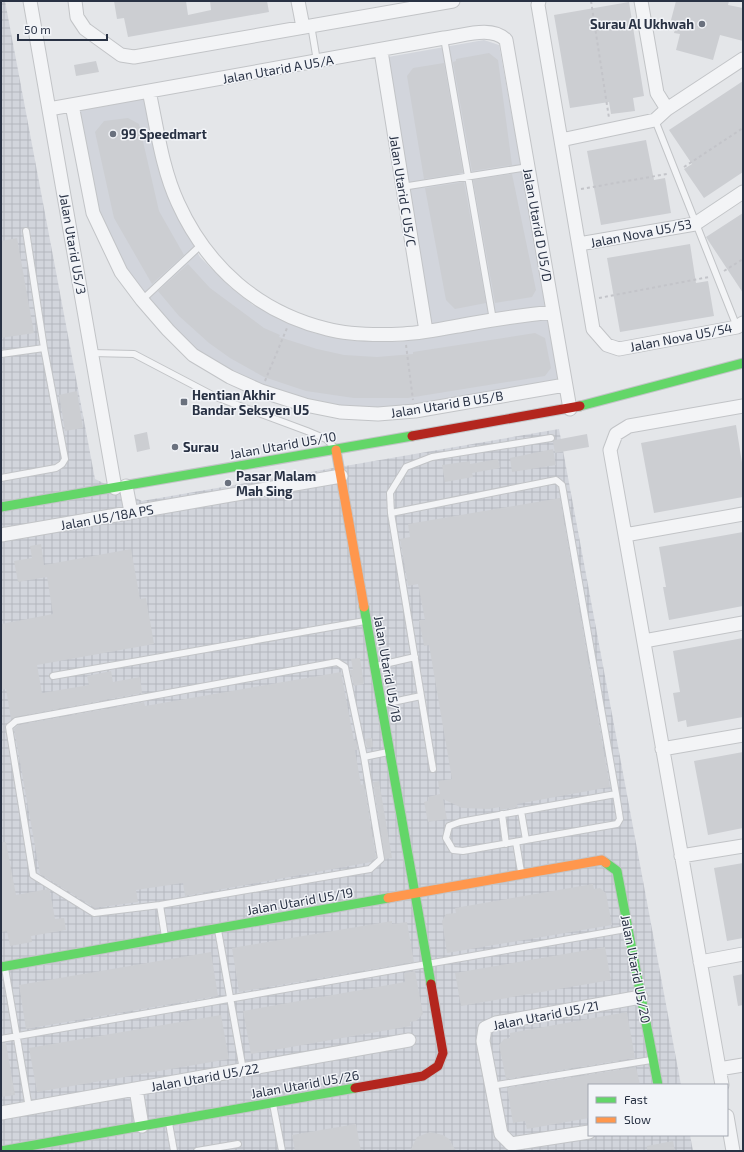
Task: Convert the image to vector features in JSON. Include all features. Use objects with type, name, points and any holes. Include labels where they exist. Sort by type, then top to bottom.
[{"type":"street","name":"Jalan Utarid U5/3","points":[[30,1],[92,353],[121,487],[131,512]]},
{"type":"street","points":[[75,1],[77,18],[85,29],[121,55],[134,57],[453,1]]},
{"type":"street","points":[[298,1],[307,26]]},
{"type":"street","points":[[540,1],[538,5],[588,300]]},
{"type":"street","points":[[641,1],[657,93],[667,109]]},
{"type":"street","name":"Jalan Utarid A U5/A","points":[[49,109],[381,51],[444,38],[490,32],[500,34],[506,40]]},
{"type":"street","name":"Jalan Utarid D U5/D","points":[[506,40],[570,409]]},
{"type":"street","name":"Jalan Utarid C U5/C","points":[[381,51],[426,331]]},
{"type":"street","points":[[561,140],[655,120],[667,109],[743,59]]},
{"type":"street","points":[[149,91],[169,179],[178,203],[201,245],[233,281],[254,298],[291,318],[328,330],[376,334],[404,334],[553,312]]},
{"type":"street","name":"Jalan Utarid B U5/B","points":[[72,105],[93,213],[121,272],[142,300],[168,330],[193,355],[230,377],[261,391],[304,405],[340,412],[378,414],[415,411],[565,385]]},
{"type":"street","name":"Jalan Nova U5/53","points":[[579,244],[695,224],[743,192]]},
{"type":"street","name":"Jalan Nova U5/54","points":[[588,300],[593,329],[606,345],[619,349],[740,325]]},
{"type":"street","name":"Jalan Utarid U5/10","points":[[1,507],[570,409],[743,364]]},
{"type":"street","points":[[722,1084],[610,450],[616,434],[629,426],[743,406]]},
{"type":"street","name":"Jalan Utarid U5/18","points":[[336,450],[415,894]]},
{"type":"street","name":"Jalan U5/18A PS","points":[[1,535],[341,476]]},
{"type":"street","points":[[625,535],[743,514]]},
{"type":"street","points":[[644,641],[743,623]]},
{"type":"street","points":[[662,749],[743,735]]},
{"type":"street","points":[[681,856],[743,846]]},
{"type":"street","name":"Jalan Utarid U5/19","points":[[3,967],[602,860]]},
{"type":"street","name":"Jalan Utarid U5/20","points":[[602,860],[617,871],[658,1084]]},
{"type":"street","name":"Jalan Utarid U5/26","points":[[1,1151],[59,1143],[169,1121],[424,1076],[438,1066],[443,1053],[415,894]]},
{"type":"street","points":[[700,962],[743,954]]},
{"type":"street","name":"Jalan Utarid U5/21","points":[[491,1086],[483,1041],[485,1028],[496,1022],[641,997]]},
{"type":"street","name":"Jalan Utarid U5/22","points":[[1,1113],[409,1040]]},
{"type":"street","points":[[719,1070],[743,1065]]},
{"type":"street","points":[[491,1086],[501,1134],[511,1144],[588,1132]]},
{"type":"street","points":[[136,1089],[142,1126]]},
{"type":"street","points":[[728,1122],[733,1151]]},
{"type":"lane","points":[[307,26],[317,62]]},
{"type":"lane","points":[[444,38],[493,320]]},
{"type":"lane","points":[[655,120],[716,276],[740,325]]},
{"type":"lane","points":[[402,187],[528,167]]},
{"type":"lane","points":[[1,478],[56,468],[62,464],[65,459],[44,348],[26,231]]},
{"type":"lane","points":[[142,300],[201,245]]},
{"type":"lane","points":[[1,354],[44,348]]},
{"type":"lane","points":[[92,353],[134,354],[216,397],[326,439],[336,450]]},
{"type":"lane","points":[[433,770],[391,512],[390,493],[406,467],[432,457],[551,438]]},
{"type":"lane","points":[[391,512],[556,480],[562,485],[616,794],[620,819],[617,824],[463,851],[453,850],[446,838],[449,826],[460,822],[616,794]]},
{"type":"lane","points":[[53,676],[366,621]]},
{"type":"lane","points":[[374,666],[415,657]]},
{"type":"lane","points":[[338,662],[346,667],[364,757],[381,859],[370,869],[160,905],[94,913],[33,875],[9,727],[16,721],[338,662]]},
{"type":"lane","points":[[381,704],[421,696]]},
{"type":"lane","points":[[364,757],[390,751]]},
{"type":"lane","points":[[521,811],[526,840]]},
{"type":"lane","points":[[502,814],[506,844]]},
{"type":"lane","points":[[516,842],[522,875]]},
{"type":"lane","points":[[160,905],[166,938]]},
{"type":"lane","points":[[1,1039],[628,928]]},
{"type":"lane","points":[[218,929],[243,1070]]},
{"type":"lane","points":[[3,967],[17,1036],[29,1108]]},
{"type":"lane","points":[[491,1086],[653,1060]]},
{"type":"lane","points":[[273,1103],[282,1151]]},
{"type":"lane","points":[[169,1121],[174,1151]]},
{"type":"lane","points":[[197,1151],[238,1144]]},
{"type":"path","points":[[591,1],[611,129]]},
{"type":"path","points":[[570,191],[675,173],[743,128]]},
{"type":"path","points":[[588,300],[716,276],[743,259]]},
{"type":"path","points":[[261,391],[291,318]]},
{"type":"path","points":[[404,334],[415,411]]},
{"type":"shaded area","points":[[1,1],[5,1],[95,479],[142,501],[559,429],[681,1084],[588,1084],[588,1136],[690,1136],[693,1151],[1,1151]]},
{"type":"shaded area","points":[[484,40],[499,45],[560,380],[418,406],[378,409],[341,407],[305,400],[266,387],[233,373],[197,352],[170,326],[125,269],[98,214],[78,109],[146,98],[170,203],[200,257],[230,287],[253,305],[314,333],[354,341],[397,342],[433,337],[388,57]]},
{"type":"building","points":[[114,1],[186,1],[188,15],[211,10],[210,1],[267,1],[269,12],[128,37],[124,18],[117,19]]},
{"type":"building","points":[[676,1],[729,1],[728,5],[743,8],[743,41],[720,35],[713,60],[676,50],[680,34],[674,33],[677,22],[671,20]]},
{"type":"building","points":[[629,2],[644,96],[633,98],[635,111],[611,114],[609,102],[570,108],[554,15]]},
{"type":"building","points":[[489,53],[498,60],[512,165],[472,171],[453,62],[456,61],[456,59]]},
{"type":"building","points":[[96,61],[99,72],[76,76],[74,65]]},
{"type":"building","points":[[444,63],[463,173],[424,179],[407,76],[413,68]]},
{"type":"building","points":[[743,81],[743,172],[704,198],[684,169],[692,164],[669,130]]},
{"type":"building","points":[[128,118],[139,124],[159,211],[184,255],[152,284],[114,218],[95,132],[104,121]]},
{"type":"building","points":[[646,140],[654,180],[665,178],[671,213],[601,225],[587,151]]},
{"type":"building","points":[[512,174],[536,290],[532,297],[495,303],[473,180]]},
{"type":"building","points":[[464,182],[486,303],[455,309],[446,300],[425,188]]},
{"type":"building","points":[[743,213],[743,293],[706,237]]},
{"type":"building","points":[[17,238],[34,333],[1,338],[1,241]]},
{"type":"building","points":[[690,244],[696,283],[708,281],[714,316],[620,332],[607,258]]},
{"type":"building","points":[[188,264],[210,288],[264,328],[280,335],[279,337],[317,349],[344,355],[377,357],[413,354],[413,352],[535,333],[545,338],[551,368],[545,376],[408,398],[354,398],[306,391],[264,377],[230,358],[209,343],[179,316],[158,291]]},
{"type":"building","points":[[77,391],[83,428],[65,431],[59,395]]},
{"type":"building","points":[[736,425],[743,469],[743,497],[654,513],[641,443]]},
{"type":"building","points":[[147,432],[150,449],[137,452],[134,435]]},
{"type":"building","points":[[587,434],[589,447],[555,453],[553,442],[555,440]]},
{"type":"building","points":[[553,449],[556,465],[512,472],[510,458]]},
{"type":"building","points":[[498,459],[500,468],[472,473],[473,477],[445,482],[442,465],[470,461],[470,464]]},
{"type":"building","points":[[560,498],[610,787],[517,804],[518,807],[500,810],[500,807],[489,809],[462,808],[443,799],[447,819],[428,822],[424,802],[428,801],[428,797],[440,794],[438,781],[452,779],[429,645],[424,646],[419,620],[425,620],[418,584],[408,586],[400,539],[410,537],[408,524]]},
{"type":"building","points":[[743,532],[743,606],[669,620],[663,587],[666,587],[659,547]]},
{"type":"building","points":[[41,544],[44,565],[131,549],[140,599],[146,598],[154,644],[37,665],[42,693],[89,685],[87,676],[111,671],[113,682],[140,677],[142,693],[11,719],[6,689],[1,690],[1,624],[53,614],[47,577],[18,582],[14,561],[32,558],[30,546]]},
{"type":"building","points":[[743,638],[743,717],[687,727],[686,720],[678,722],[673,693],[680,692],[673,651]]},
{"type":"building","points":[[360,658],[364,684],[354,686],[350,670],[353,670],[351,659]]},
{"type":"building","points":[[341,672],[354,741],[356,740],[358,750],[355,750],[361,785],[364,784],[376,857],[371,862],[185,896],[183,883],[136,890],[138,902],[95,908],[40,874],[14,729],[18,725],[144,702],[145,706]]},
{"type":"building","points":[[372,738],[373,747],[367,748],[365,739]]},
{"type":"building","points":[[743,752],[743,828],[708,835],[694,761]]},
{"type":"building","points":[[379,781],[392,858],[385,859],[373,782]]},
{"type":"building","points":[[1,842],[6,842],[16,895],[48,889],[50,891],[55,919],[64,918],[66,930],[31,936],[32,942],[10,946],[7,931],[1,932]]},
{"type":"building","points":[[743,863],[743,938],[727,941],[714,868]]},
{"type":"building","points":[[593,884],[594,889],[600,888],[606,893],[612,925],[447,953],[442,921],[446,914],[456,913],[455,908]]},
{"type":"building","points":[[392,921],[392,924],[407,922],[414,962],[239,992],[232,948]]},
{"type":"building","points":[[605,947],[611,980],[461,1006],[455,973]]},
{"type":"building","points":[[211,952],[218,996],[26,1029],[19,985]]},
{"type":"building","points":[[415,971],[423,1014],[416,1021],[410,1022],[411,1026],[251,1054],[243,1011],[405,982],[404,973]]},
{"type":"building","points":[[743,974],[743,1005],[738,1006],[733,976]]},
{"type":"building","points":[[627,1012],[635,1058],[506,1079],[499,1045],[504,1039],[510,1038],[510,1033]]},
{"type":"building","points":[[221,1015],[229,1059],[37,1092],[29,1048]]},
{"type":"building","points":[[1,1043],[6,1043],[15,1095],[1,1097]]},
{"type":"building","points":[[636,1067],[640,1084],[588,1084],[588,1118],[527,1129],[525,1121],[513,1123],[507,1088]]},
{"type":"building","points":[[356,1124],[361,1151],[295,1151],[292,1135]]},
{"type":"building","points":[[430,1132],[443,1135],[449,1139],[456,1151],[410,1151],[417,1137]]},
{"type":"building","points":[[673,1141],[675,1151],[647,1151],[647,1146]]},
{"type":"traffic: fast","points":[[580,406],[743,363]]},
{"type":"traffic: fast","points":[[1,507],[412,436]]},
{"type":"traffic: fast","points":[[364,607],[431,984]]},
{"type":"traffic: fast","points":[[606,863],[617,871],[658,1084]]},
{"type":"traffic: fast","points":[[1,967],[388,898]]},
{"type":"traffic: fast","points":[[1,1151],[355,1088]]},
{"type":"traffic: slow","points":[[336,450],[364,607]]},
{"type":"traffic: slow","points":[[388,898],[602,860],[606,863]]},
{"type":"traffic: jam","points":[[412,436],[580,406]]},
{"type":"traffic: jam","points":[[355,1088],[423,1076],[438,1066],[443,1053],[431,984]]},
{"type":"place","name":"Surau Al Ukhwah","points":[[702,24]]},
{"type":"place","name":"99 Speedmart","points":[[113,134]]},
{"type":"place","name":"Hentian Akhir Bandar Seksyen U5","points":[[184,402]]},
{"type":"place","name":"Surau","points":[[175,447]]},
{"type":"place","name":"Pasar Malam Mah Sing","points":[[228,483]]}]
